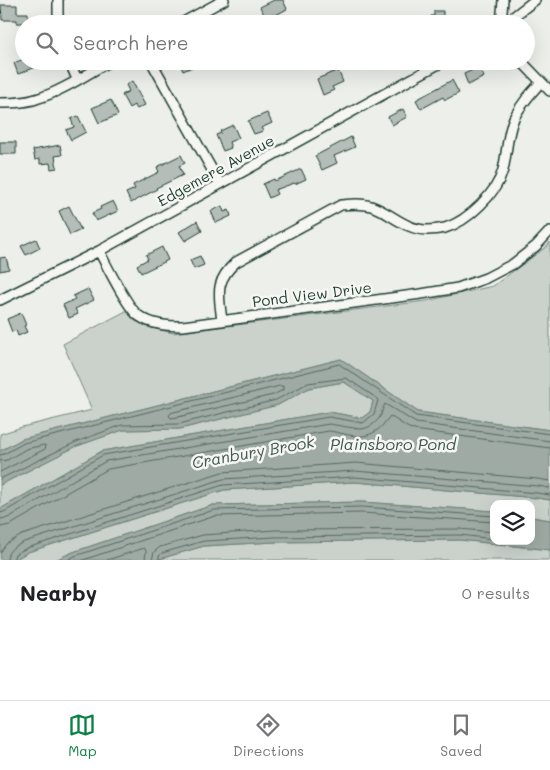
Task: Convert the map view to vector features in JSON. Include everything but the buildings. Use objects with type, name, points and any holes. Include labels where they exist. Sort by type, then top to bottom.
[{"type":"street","points":[[58,0],[58,15]]},
{"type":"street","points":[[196,15],[224,0]]},
{"type":"street","points":[[503,0],[503,15]]},
{"type":"street","points":[[515,15],[535,0]]},
{"type":"street","points":[[73,70],[77,79]]},
{"type":"street","points":[[0,103],[34,100],[94,70]]},
{"type":"street","points":[[156,70],[220,184]]},
{"type":"street","name":"Edgemere Avenue","points":[[0,300],[99,251],[428,70]]},
{"type":"street","points":[[530,70],[550,92]]},
{"type":"street","points":[[222,320],[219,292],[222,278],[227,270],[236,262],[341,205],[356,203],[372,206],[407,226],[425,230],[445,228],[462,220],[494,190],[502,172],[513,120],[523,101],[541,82]]},
{"type":"street","name":"Pond View Drive","points":[[99,251],[137,316],[153,323],[183,326],[458,288],[486,278],[513,264],[536,246],[550,231]]},
{"type":"shaded area","points":[[550,242],[550,430],[418,412],[341,359],[22,439],[0,451],[0,434],[92,410],[63,344],[126,311],[135,321],[149,327],[173,333],[426,301],[493,286],[546,247]]},
{"type":"shaded area","points":[[344,382],[373,401],[370,412],[362,418],[329,412],[102,451],[0,509],[0,485],[77,446],[123,430],[180,429],[278,405],[309,388]]},
{"type":"shaded area","points":[[355,482],[537,498],[550,500],[550,520],[535,518],[535,500],[490,500],[490,511],[362,502],[213,505],[73,552],[55,560],[14,560],[28,552],[224,490]]},
{"type":"shaded area","points":[[460,540],[490,543],[490,545],[550,550],[550,560],[156,560],[204,546],[275,542]]},
{"type":"water","name":"Plainsboro Pond","points":[[341,359],[418,412],[550,430],[550,500],[355,482],[224,490],[28,552],[14,560],[0,560],[0,509],[102,451],[329,412],[362,418],[370,412],[373,401],[344,382],[309,388],[278,405],[180,429],[123,430],[77,446],[0,485],[0,451],[22,439]]},
{"type":"water","points":[[362,502],[490,511],[490,543],[460,540],[275,542],[204,546],[156,560],[55,560],[73,552],[213,505]]},
{"type":"water","points":[[535,518],[550,520],[550,550],[505,545],[535,545]]},
{"type":"water label","name":"Cranbury Brook","points":[[253,452]]}]
